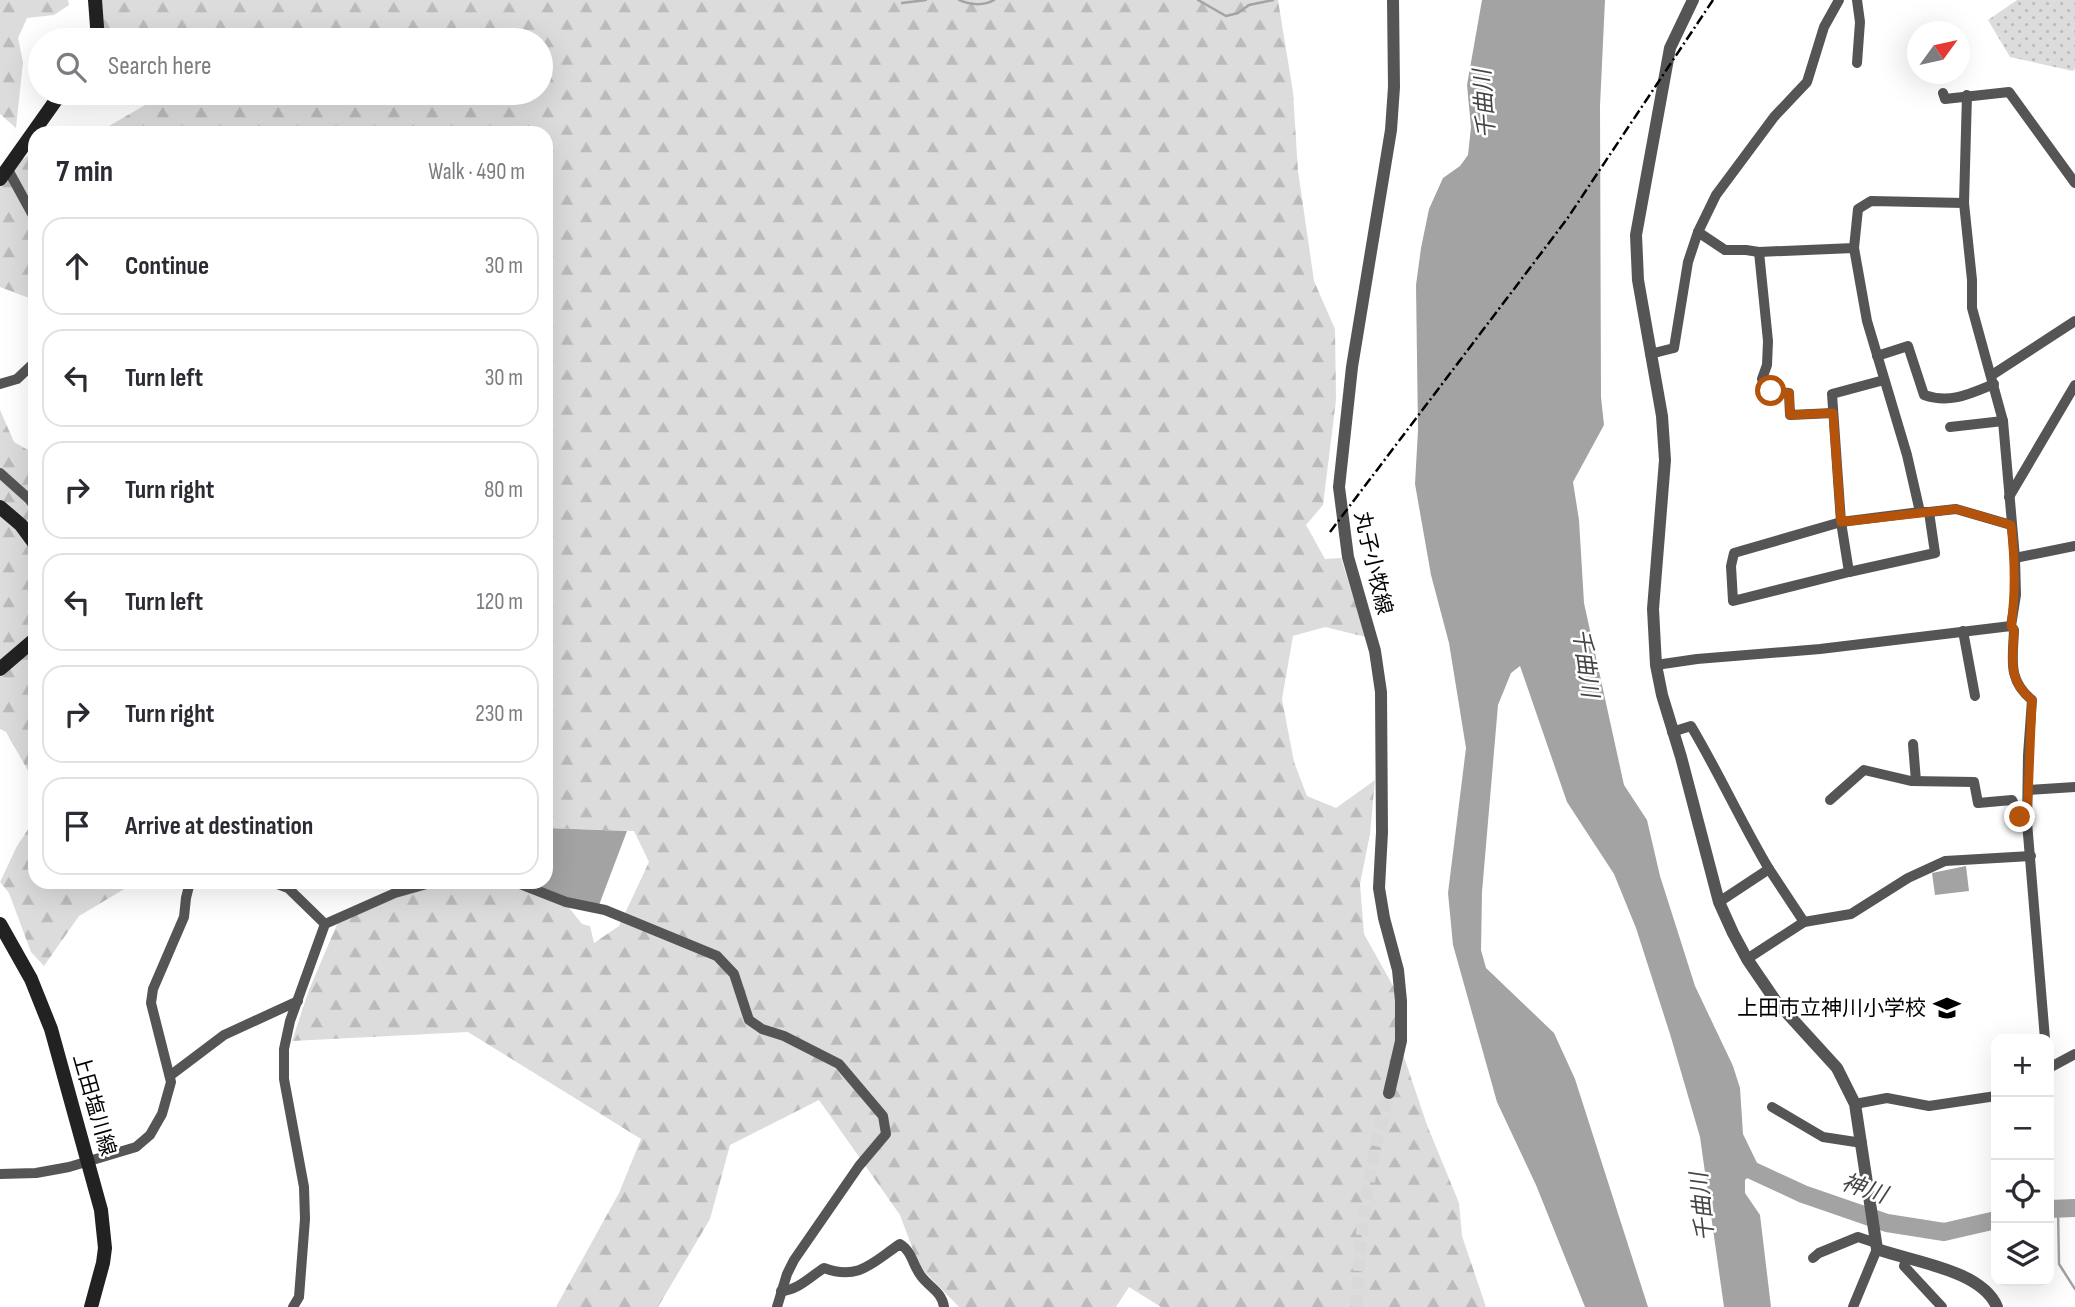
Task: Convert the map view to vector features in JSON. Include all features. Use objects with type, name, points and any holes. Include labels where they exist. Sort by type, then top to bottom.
[{"type":"main road","points":[[95,0],[97,28]]},
{"type":"main road","points":[[37,126],[52,105]]},
{"type":"main road","points":[[4,173],[28,139]]},
{"type":"main road","points":[[0,507],[28,535]]},
{"type":"main road","points":[[0,669],[28,645]]},
{"type":"main road","name":"上田塩川線","points":[[0,924],[40,997],[89,1160],[101,1210],[105,1248],[91,1307]]},
{"type":"street","name":"丸子小牧線","points":[[1389,1093],[1401,1041],[1401,1001],[1398,970],[1382,911],[1379,888],[1382,832],[1381,692],[1375,651],[1348,557],[1339,487],[1352,367],[1391,130],[1394,86],[1393,0]]},
{"type":"street","points":[[1693,0],[1670,48],[1636,235],[1638,280],[1662,416],[1665,460],[1653,609],[1656,665],[1719,902],[1747,959],[1775,1000],[1837,1068],[1855,1104],[1877,1246],[1853,1307]]},
{"type":"street","points":[[1650,354],[1674,348],[1688,262],[1698,232],[1716,195],[1738,163],[1774,117],[1807,82],[1824,27],[1839,0]]},
{"type":"street","points":[[1857,0],[1860,22],[1857,63]]},
{"type":"street","points":[[1943,93],[1945,99],[2009,92],[2075,183]]},
{"type":"street","points":[[1967,95],[1965,203],[1972,308],[2003,421],[2015,558],[2016,595],[2011,626],[2014,630],[2013,675],[2020,691],[2032,700],[2027,822],[2044,1034]]},
{"type":"street","points":[[4,173],[28,209]]},
{"type":"street","points":[[1965,203],[1871,201],[1858,209],[1854,248],[1867,321],[1924,512],[1935,553],[1733,601],[1731,566],[1734,553],[1841,522],[1924,512],[1956,509],[2011,525]]},
{"type":"street","points":[[1698,232],[1725,250],[1759,252],[1854,248]]},
{"type":"street","points":[[1759,252],[1768,341],[1767,365],[1762,379],[1764,386],[1771,391],[1789,393],[1790,415],[1833,413]]},
{"type":"street","points":[[1877,356],[1908,346],[1924,395],[1937,399],[1959,398],[1993,380],[2075,321]]},
{"type":"street","points":[[0,384],[17,379],[28,369]]},
{"type":"street","points":[[1849,572],[1841,522],[1832,394],[1884,380]]},
{"type":"street","points":[[2009,498],[2075,385]]},
{"type":"street","points":[[1950,427],[2003,421]]},
{"type":"street","points":[[0,473],[28,498]]},
{"type":"street","points":[[2015,558],[2075,546]]},
{"type":"street","points":[[1656,665],[1833,648],[2011,626]]},
{"type":"street","points":[[1963,631],[1975,696]]},
{"type":"street","points":[[1672,732],[1691,726],[1720,776],[1742,825],[1804,922]]},
{"type":"street","points":[[1913,744],[1916,781]]},
{"type":"street","points":[[1830,800],[1864,770],[1916,781],[1975,782],[1978,803],[2012,800],[2020,817],[2027,822]]},
{"type":"street","points":[[2028,790],[2075,787]]},
{"type":"street","points":[[1747,959],[1804,922],[1851,914],[1908,878],[1945,861],[2031,856]]},
{"type":"street","points":[[1719,902],[1769,869]]},
{"type":"street","points":[[0,1174],[53,1171],[145,1142],[167,1100],[171,1082],[151,1003],[153,989],[184,917],[188,889]]},
{"type":"street","points":[[289,889],[325,924]]},
{"type":"street","points":[[293,1307],[299,1297],[305,1219],[304,1187],[284,1079],[284,1049],[325,924],[409,889]]},
{"type":"street","points":[[533,889],[566,902],[605,910],[718,956],[734,974],[749,1020],[762,1029],[784,1036],[839,1064],[883,1116],[886,1134],[859,1166],[794,1260],[777,1307]]},
{"type":"street","points":[[170,1075],[224,1035],[298,1001]]},
{"type":"street","points":[[2054,1065],[2075,1054]]},
{"type":"street","points":[[1855,1104],[1887,1098],[1929,1106],[1991,1097]]},
{"type":"street","points":[[1772,1107],[1823,1137],[1862,1144]]},
{"type":"street","points":[[1812,1258],[1819,1252],[1858,1237],[1906,1259],[1962,1275],[1983,1286],[1993,1296],[1997,1307]]},
{"type":"street","points":[[781,1291],[787,1291],[824,1268],[850,1273],[861,1270],[900,1244],[906,1247],[920,1275],[942,1297],[944,1307]]},
{"type":"street","points":[[1906,1259],[1905,1266],[1942,1307]]},
{"type":"green space","points":[[0,0],[68,0],[69,5],[54,15],[27,18],[18,38],[23,62],[16,128],[0,114]]},
{"type":"green space","points":[[99,0],[1278,0],[1293,92],[1298,171],[1314,281],[1335,329],[1336,400],[1323,505],[1306,525],[1325,559],[1341,558],[1366,637],[1325,627],[1293,636],[1282,699],[1294,762],[1307,796],[1336,808],[1375,780],[1370,834],[1360,884],[1364,934],[1397,993],[1403,1018],[1404,1057],[1427,1125],[1459,1203],[1462,1236],[1486,1307],[1161,1307],[1129,1287],[1116,1307],[959,1307],[919,1266],[900,1215],[819,1100],[730,1145],[710,1219],[658,1307],[556,1307],[619,1193],[641,1139],[468,1032],[292,1041],[309,990],[338,922],[398,897],[426,889],[524,889],[566,904],[582,924],[590,926],[594,943],[619,926],[649,862],[634,831],[553,828],[553,126],[109,126],[145,105],[553,105],[553,28],[103,28]]},
{"type":"green space","points":[[2017,0],[2075,0],[2073,71],[2010,57],[1988,20]]},
{"type":"green space","points":[[28,156],[28,298],[0,287],[0,176]]},
{"type":"green space","points":[[0,410],[14,442],[28,450],[28,771],[6,732],[0,729]]},
{"type":"green space","points":[[28,830],[28,889],[124,889],[79,916],[44,966],[31,952],[9,893],[0,882]]},
{"type":"water","name":"千曲川","points":[[1482,0],[1605,0],[1600,106],[1601,397],[1604,425],[1573,482],[1579,520],[1584,603],[1624,785],[1647,820],[1660,876],[1695,986],[1733,1066],[1740,1088],[1743,1134],[1759,1167],[1745,1180],[1745,1193],[1760,1215],[1771,1307],[1724,1307],[1700,1137],[1670,1034],[1636,928],[1614,874],[1567,802],[1520,666],[1511,673],[1498,705],[1482,892],[1481,950],[1486,968],[1554,1033],[1575,1079],[1648,1307],[1585,1307],[1536,1185],[1497,1102],[1453,945],[1448,893],[1466,748],[1449,643],[1431,575],[1415,484],[1418,430],[1416,285],[1429,209],[1443,178],[1460,166],[1468,155],[1471,127],[1467,85]]},
{"type":"water","points":[[553,828],[627,831],[599,905],[568,900],[545,889],[553,889]]},
{"type":"water","points":[[1966,866],[1969,891],[1935,895],[1932,873]]},
{"type":"waterway","points":[[902,3],[926,0]]},
{"type":"waterway","points":[[959,0],[976,4],[994,0]]},
{"type":"waterway","points":[[1198,0],[1226,16],[1238,13],[1249,5],[1273,0]]},
{"type":"waterway","name":"神川","points":[[1734,1162],[1803,1194],[1887,1223],[1944,1232],[1991,1221]]},
{"type":"waterway","name":"神川","points":[[2054,1209],[2075,1208]]},
{"type":"waterway","points":[[2058,1209],[2059,1264],[2075,1289]]},
{"type":"tunnel","points":[[1357,1307],[1366,1199],[1389,1093]]},
{"type":"railway","points":[[1330,532],[1567,219],[1713,0]]},
{"type":"place","name":"上田市立神川小学校","points":[[1947,1008]]},
{"type":"route","points":[[1771,391],[1789,393],[1790,415],[1833,413],[1841,522],[1956,509],[2011,525],[2016,595],[2011,626],[2014,630],[2013,675],[2020,691],[2032,700],[2027,822],[2020,817]]}]
